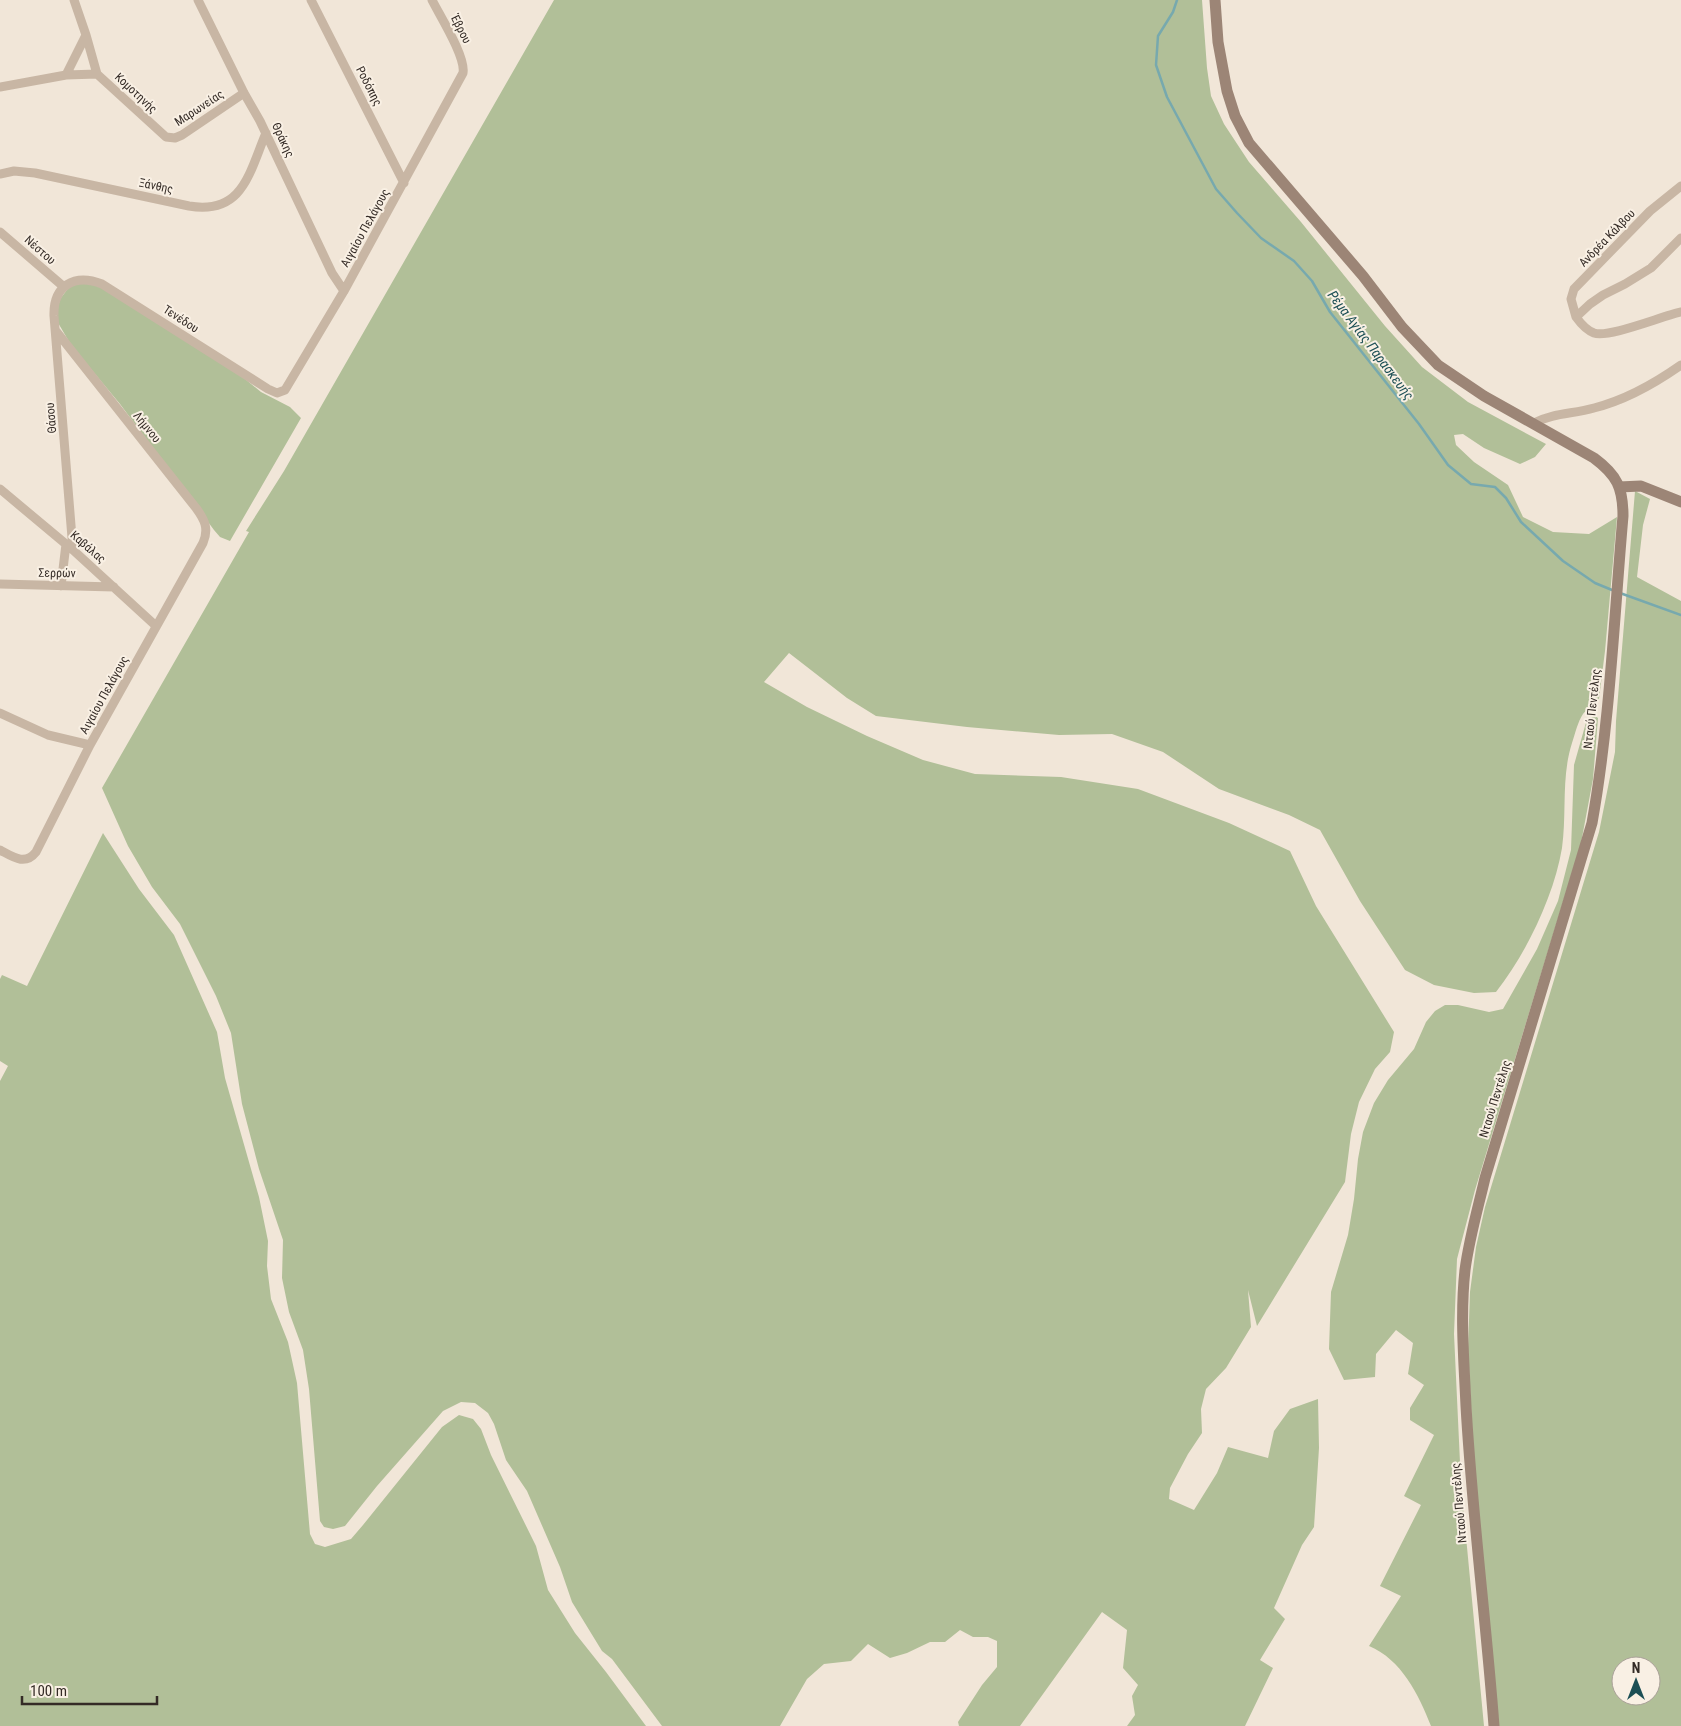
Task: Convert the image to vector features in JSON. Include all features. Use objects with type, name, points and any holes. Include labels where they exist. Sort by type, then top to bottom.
[{"type":"street","name":"Κομοτηνής","points":[[74,0],[97,74],[166,137]]},
{"type":"street","name":"Θράκης","points":[[198,0],[266,133],[332,273],[344,291]]},
{"type":"street","name":"Ροδόπης","points":[[311,0],[404,183]]},
{"type":"street","name":"Έβρου","points":[[432,0],[464,64],[464,71]]},
{"type":"street","points":[[1215,0],[1222,70],[1236,116],[1249,143],[1363,276],[1402,327],[1438,365],[1460,381],[1594,458],[1607,467],[1619,486],[1641,486],[1679,498]]},
{"type":"street","points":[[66,75],[86,35]]},
{"type":"street","name":"Αιγαίου Πελάγους","points":[[281,392],[289,385],[344,291],[464,71]]},
{"type":"street","points":[[0,87],[66,75],[97,74]]},
{"type":"street","name":"Μαρωνείας","points":[[166,137],[175,138],[182,135],[244,93]]},
{"type":"street","name":"Ξάνθης","points":[[0,174],[20,171],[35,173],[189,206],[214,207],[230,200],[240,190],[266,133]]},
{"type":"street","name":"Ανδρέα Κάλβου","points":[[1576,318],[1571,299],[1574,289],[1650,211],[1681,186]]},
{"type":"street","name":"Νέστου","points":[[0,232],[64,287]]},
{"type":"street","points":[[1681,238],[1651,268],[1626,284],[1596,299],[1576,318],[1584,327],[1594,333],[1608,334],[1681,312]]},
{"type":"street","name":"Τενέδου","points":[[64,287],[72,282],[83,280],[102,284],[268,389],[281,392]]},
{"type":"street","name":"Θάσου","points":[[61,586],[69,547],[54,316],[56,296],[64,287]]},
{"type":"street","name":"Λήμνου","points":[[56,331],[200,514],[206,529],[203,543]]},
{"type":"street","points":[[1534,423],[1552,415],[1592,409],[1625,398],[1653,384],[1681,365]]},
{"type":"street","name":"Νταού Πεντέλης","points":[[1494,1726],[1470,1472],[1464,1353],[1463,1307],[1465,1271],[1485,1178],[1592,823],[1600,767],[1623,516],[1622,497],[1619,486]]},
{"type":"street","name":"Καβάλας","points":[[0,489],[69,547],[156,626]]},
{"type":"street","name":"Αιγαίου Πελάγους","points":[[0,850],[20,860],[29,859],[36,852],[90,745],[203,543]]},
{"type":"street","name":"Σερρών","points":[[0,584],[114,587]]},
{"type":"street","points":[[0,713],[48,735],[90,745]]},
{"type":"green space","points":[[554,0],[1202,0],[1211,96],[1224,124],[1249,162],[1301,222],[1385,326],[1422,367],[1468,402],[1546,444],[1535,457],[1520,464],[1484,448],[1463,434],[1454,435],[1456,445],[1474,462],[1508,485],[1523,517],[1553,532],[1589,534],[1617,517],[1599,699],[1581,717],[1569,756],[1565,782],[1562,848],[1558,866],[1546,905],[1537,924],[1518,960],[1496,992],[1474,993],[1434,985],[1405,970],[1360,901],[1320,830],[1289,815],[1219,789],[1163,752],[1112,734],[1059,735],[967,727],[876,716],[847,698],[789,653],[764,682],[807,707],[923,760],[975,774],[1061,777],[1138,789],[1229,823],[1290,851],[1316,906],[1394,1032],[1390,1052],[1375,1069],[1359,1102],[1351,1134],[1345,1182],[1257,1326],[1248,1290],[1251,1327],[1226,1368],[1206,1389],[1201,1409],[1202,1433],[1188,1454],[1170,1488],[1169,1499],[1194,1510],[1217,1473],[1228,1447],[1268,1458],[1274,1431],[1290,1409],[1318,1399],[1319,1448],[1314,1527],[1302,1545],[1274,1608],[1285,1619],[1260,1660],[1273,1668],[1245,1726],[1127,1726],[1135,1715],[1132,1696],[1138,1685],[1123,1668],[1127,1630],[1102,1612],[1020,1726],[959,1726],[958,1722],[982,1685],[997,1667],[997,1641],[988,1637],[973,1637],[960,1630],[945,1642],[930,1642],[907,1653],[890,1658],[868,1644],[851,1661],[824,1664],[807,1679],[780,1726],[662,1726],[612,1659],[602,1651],[572,1602],[560,1567],[527,1491],[506,1460],[494,1424],[488,1413],[475,1403],[461,1402],[443,1411],[377,1486],[345,1526],[333,1529],[324,1527],[320,1521],[309,1389],[303,1350],[289,1312],[282,1278],[283,1240],[259,1169],[242,1104],[231,1033],[216,996],[180,924],[152,887],[128,846],[102,788],[249,532],[246,531],[284,471]]},
{"type":"green space","points":[[80,283],[101,285],[239,374],[261,392],[290,407],[301,418],[230,541],[220,537],[214,530],[120,404],[71,345],[57,321],[60,299],[70,286]]},
{"type":"green space","points":[[1635,491],[1650,499],[1643,525],[1637,577],[1681,601],[1681,1726],[1499,1726],[1474,1462],[1468,1349],[1470,1292],[1476,1247],[1485,1207],[1599,832],[1615,752]]},
{"type":"green space","points":[[1595,716],[1598,718],[1593,779],[1581,843],[1475,1190],[1457,1259],[1454,1334],[1461,1484],[1484,1726],[1431,1726],[1421,1702],[1408,1679],[1390,1660],[1369,1646],[1401,1596],[1380,1586],[1421,1505],[1404,1496],[1434,1435],[1410,1420],[1410,1408],[1424,1385],[1408,1374],[1413,1343],[1396,1330],[1376,1354],[1375,1377],[1344,1380],[1329,1349],[1331,1292],[1348,1235],[1363,1132],[1374,1103],[1388,1080],[1414,1049],[1426,1022],[1435,1011],[1445,1005],[1458,1005],[1489,1012],[1503,1009],[1537,949],[1558,901],[1571,850],[1574,765],[1587,719]]},
{"type":"green space","points":[[103,833],[139,889],[174,935],[217,1032],[225,1078],[259,1197],[268,1241],[267,1266],[271,1299],[288,1342],[297,1383],[310,1534],[315,1544],[325,1547],[351,1539],[442,1427],[459,1415],[473,1419],[481,1429],[491,1455],[536,1546],[548,1590],[575,1633],[646,1726],[0,1726],[0,1081],[8,1066],[0,1061],[0,979],[2,975],[27,986]]},
{"type":"waterway","name":"Ρέμα Αγίας Παρασκευής","points":[[1177,0],[1173,12],[1158,36],[1156,65],[1167,97],[1216,189],[1261,238],[1294,261],[1312,281],[1330,312],[1419,424],[1448,465],[1471,484],[1495,487],[1506,498],[1521,522],[1563,561],[1595,583],[1612,590]]},
{"type":"waterway","name":"Ρέμα Αγίας Παρασκευής","points":[[1620,593],[1681,615]]}]
